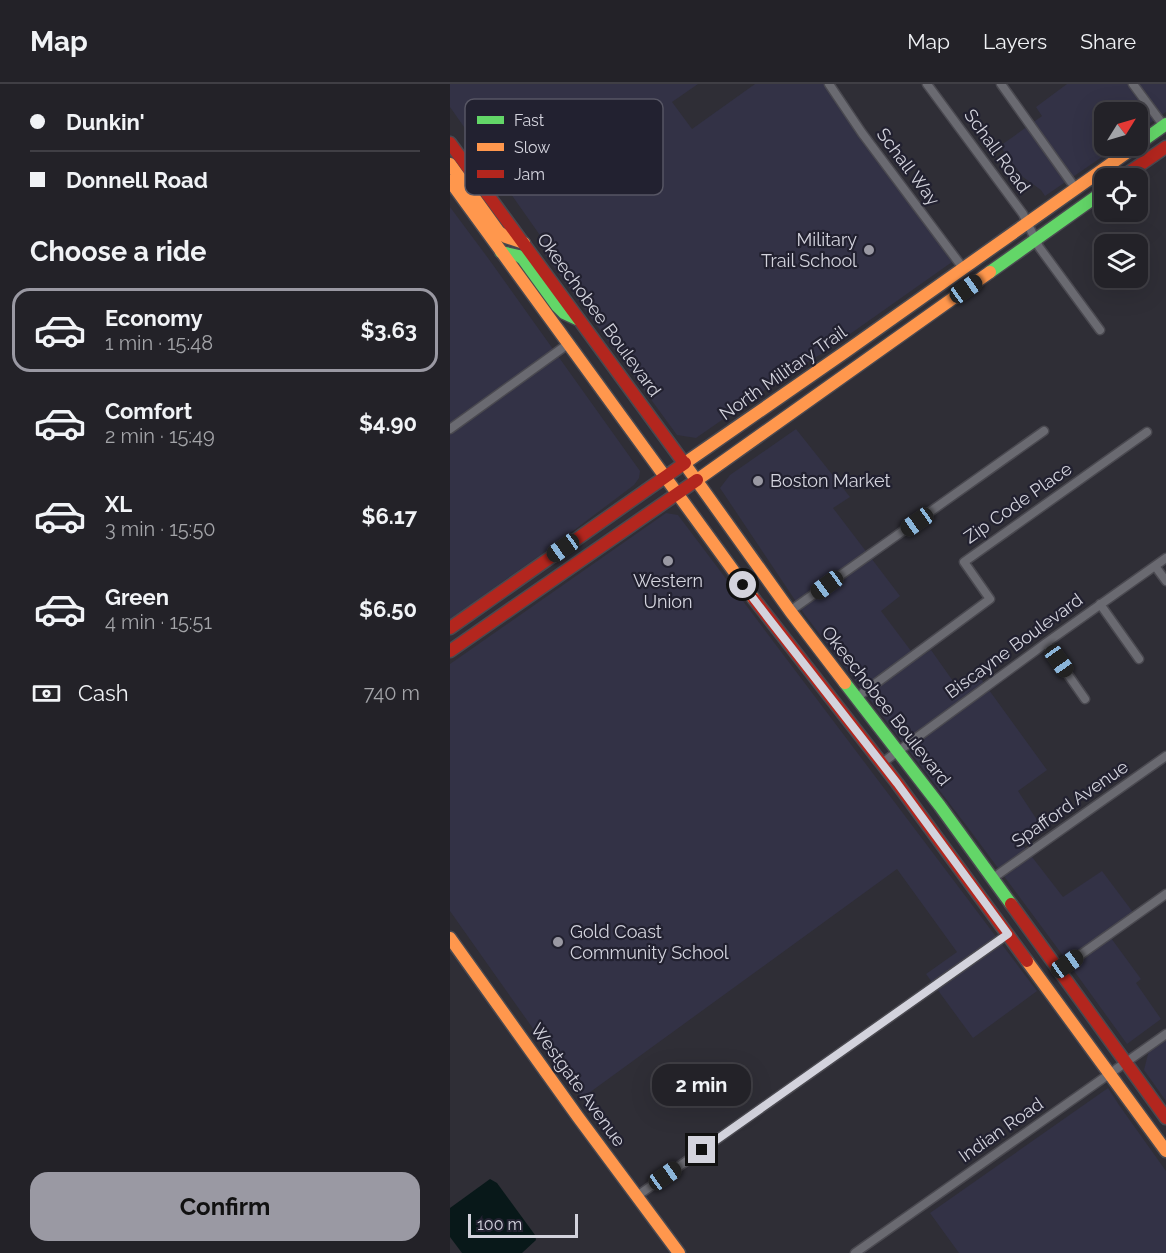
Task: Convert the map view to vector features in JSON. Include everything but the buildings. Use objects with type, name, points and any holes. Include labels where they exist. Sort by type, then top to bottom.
[{"type":"main road","name":"North Military Trail","points":[[1148,137],[1165,125]]},
{"type":"main road","points":[[1136,168],[1162,150],[1165,125]]},
{"type":"main road","name":"Okeechobee Boulevard","points":[[450,143],[465,163]]},
{"type":"main road","name":"North Military Trail","points":[[450,628],[1122,156]]},
{"type":"main road","points":[[450,164],[465,185]]},
{"type":"main road","points":[[450,181],[664,477],[769,619],[882,763],[1166,1151]]},
{"type":"main road","points":[[472,195],[499,232],[524,243]]},
{"type":"main road","name":"Okeechobee Boulevard","points":[[488,195],[790,611],[993,878],[1166,1118]]},
{"type":"main road","name":"North Military Trail","points":[[450,651],[697,480],[1094,198]]},
{"type":"main road","points":[[501,252],[523,259],[557,306],[564,313],[581,321]]},
{"type":"main road","points":[[935,311],[941,296],[939,284]]},
{"type":"main road","points":[[450,644],[452,639],[466,627],[506,598],[518,580]]},
{"type":"main road","name":"Westgate Avenue","points":[[450,938],[679,1253]]},
{"type":"street","name":"Schall Way","points":[[829,84],[862,133],[963,268]]},
{"type":"street","name":"Schall Road","points":[[927,84],[1023,214],[1039,247],[1100,330]]},
{"type":"street","points":[[1001,84],[1076,189]]},
{"type":"street","points":[[1133,84],[1165,125]]},
{"type":"street","points":[[450,429],[568,344]]},
{"type":"street","points":[[790,611],[1044,431]]},
{"type":"street","name":"Zip Code Place","points":[[856,698],[990,599],[964,562],[1147,432]]},
{"type":"street","name":"Biscayne Boulevard","points":[[882,763],[1166,558]]},
{"type":"street","points":[[1155,566],[1166,581]]},
{"type":"street","points":[[1100,604],[1139,659]]},
{"type":"street","points":[[1046,643],[1085,699]]},
{"type":"street","name":"Spafford Avenue","points":[[993,878],[1166,756]]},
{"type":"street","points":[[1059,970],[1166,894]]},
{"type":"street","points":[[637,1196],[1008,934]]},
{"type":"street","name":"Indian Road","points":[[855,1253],[1166,1034]]},
{"type":"shaded area","points":[[450,84],[698,84],[672,102],[692,129],[755,84],[824,84],[952,262],[826,351],[788,374],[696,438],[677,435],[543,252],[544,241],[512,195],[663,195],[663,99],[465,99],[465,128],[450,107]]},
{"type":"shaded area","points":[[1067,84],[1166,84],[1166,112],[1148,124],[1148,102],[1094,102],[1094,156],[1103,156],[1045,196],[1041,190],[1023,177],[1000,146],[1042,116],[1036,107]]},
{"type":"shaded area","points":[[450,207],[640,471],[639,478],[634,485],[450,619]]},
{"type":"shaded area","points":[[796,429],[850,497],[833,508],[900,596],[881,611],[917,659],[931,650],[960,691],[981,679],[1047,770],[1018,791],[1043,829],[1022,844],[1063,897],[1102,871],[1138,919],[1111,938],[1141,979],[1136,983],[1161,1019],[1127,1044],[969,829],[805,615],[720,488],[730,475]]},
{"type":"shaded area","points":[[666,513],[678,515],[1037,991],[973,1038],[926,974],[957,952],[897,869],[582,1098],[450,911],[450,664]]},
{"type":"shaded area","points":[[1166,1039],[1166,1101],[1144,1070],[1149,1050]]},
{"type":"shaded area","points":[[1108,1088],[1166,1171],[1166,1253],[959,1253],[930,1213]]},
{"type":"shaded area","points":[[490,1179],[497,1183],[535,1235],[536,1240],[522,1253],[462,1253],[450,1237],[450,1208]]},
{"type":"traffic: fast","points":[[1148,137],[1166,124]]},
{"type":"traffic: fast","points":[[990,272],[1094,198]]},
{"type":"traffic: fast","points":[[501,252],[523,259],[557,306],[564,313],[577,319]]},
{"type":"traffic: fast","points":[[845,683],[940,806],[1011,904]]},
{"type":"traffic: slow","points":[[685,463],[1122,156]]},
{"type":"traffic: slow","points":[[450,164],[465,185]]},
{"type":"traffic: slow","points":[[450,181],[754,599]]},
{"type":"traffic: slow","points":[[472,195],[499,232],[524,243]]},
{"type":"traffic: slow","points":[[697,480],[990,272]]},
{"type":"traffic: slow","points":[[684,463],[790,611],[845,683]]},
{"type":"traffic: slow","points":[[450,938],[679,1253]]},
{"type":"traffic: slow","points":[[1027,961],[1166,1151]]},
{"type":"traffic: jam","points":[[450,143],[465,164]]},
{"type":"traffic: jam","points":[[1136,168],[1166,147]]},
{"type":"traffic: jam","points":[[488,195],[684,463]]},
{"type":"traffic: jam","points":[[450,628],[685,463]]},
{"type":"traffic: jam","points":[[450,651],[697,480]]},
{"type":"traffic: jam","points":[[754,599],[897,783],[1027,961]]},
{"type":"traffic: jam","points":[[1011,904],[1166,1118]]},
{"type":"place","name":"Military Trail School","points":[[869,250]]},
{"type":"place","name":"Boston Market","points":[[758,481]]},
{"type":"place","name":"Western Union","points":[[668,561]]},
{"type":"place","name":"Gold Coast Community School","points":[[558,942]]},
{"type":"route","points":[[702,1150],[1008,934],[897,783],[743,585]]}]
